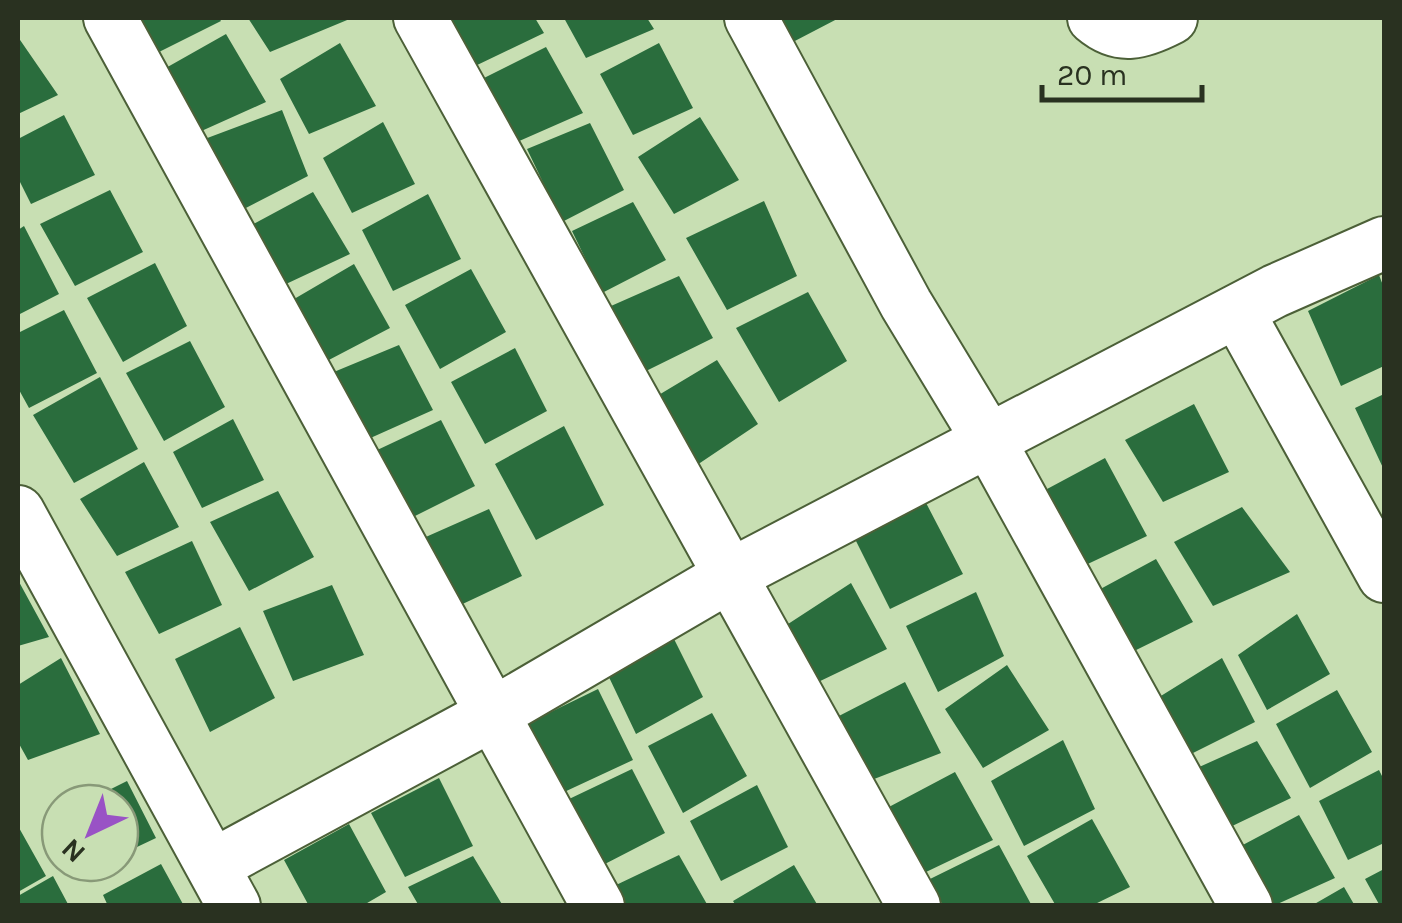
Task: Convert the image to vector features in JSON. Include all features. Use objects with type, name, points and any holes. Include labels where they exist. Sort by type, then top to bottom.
[{"type":"street","points":[[110,18],[598,906]]},
{"type":"street","points":[[420,18],[914,906]]},
{"type":"street","points":[[750,18],[906,304],[989,441],[1246,906]]},
{"type":"street","points":[[1094,18],[1109,30],[1130,34],[1171,18]]},
{"type":"street","points":[[18,512],[223,886],[493,714],[731,574],[1237,311],[1384,243]]},
{"type":"street","points":[[1237,311],[1384,576]]},
{"type":"building","points":[[135,18],[219,18],[221,21],[155,54]]},
{"type":"building","points":[[248,18],[352,18],[270,52]]},
{"type":"building","points":[[449,18],[535,18],[544,33],[473,67]]},
{"type":"building","points":[[564,18],[647,18],[654,29],[586,58]]},
{"type":"building","points":[[779,18],[839,18],[791,43]]},
{"type":"building","points":[[226,34],[266,102],[197,133],[164,69]]},
{"type":"building","points":[[18,37],[58,95],[18,114]]},
{"type":"building","points":[[340,43],[376,106],[309,134],[280,79]]},
{"type":"building","points":[[659,43],[693,108],[633,135],[600,74]]},
{"type":"building","points":[[546,47],[583,113],[517,142],[480,80]]},
{"type":"building","points":[[282,110],[308,176],[240,211],[202,140]]},
{"type":"building","points":[[64,115],[95,175],[31,204],[18,178],[18,139]]},
{"type":"building","points":[[700,117],[739,180],[674,214],[638,157]]},
{"type":"building","points":[[383,122],[415,184],[352,213],[323,158]]},
{"type":"building","points":[[590,123],[624,190],[562,222],[527,149]]},
{"type":"building","points":[[110,190],[143,252],[75,286],[40,224]]},
{"type":"building","points":[[313,192],[350,254],[286,284],[250,226]]},
{"type":"building","points":[[428,194],[461,259],[393,291],[362,230]]},
{"type":"building","points":[[764,201],[797,276],[727,310],[686,238]]},
{"type":"building","points":[[633,202],[666,260],[602,293],[572,231]]},
{"type":"building","points":[[24,226],[59,294],[18,315],[18,230]]},
{"type":"building","points":[[155,263],[187,326],[123,362],[87,298]]},
{"type":"building","points":[[354,264],[390,328],[325,362],[289,302]]},
{"type":"building","points":[[471,269],[506,332],[440,369],[405,305]]},
{"type":"building","points":[[1379,275],[1384,288],[1384,366],[1341,386],[1308,311]]},
{"type":"building","points":[[679,276],[713,338],[646,371],[611,306]]},
{"type":"building","points":[[808,292],[847,361],[779,402],[736,328]]},
{"type":"building","points":[[64,310],[97,373],[29,408],[18,388],[18,333]]},
{"type":"building","points":[[190,341],[225,407],[164,441],[126,373]]},
{"type":"building","points":[[399,345],[433,410],[366,440],[329,374]]},
{"type":"building","points":[[515,348],[547,411],[485,444],[451,382]]},
{"type":"building","points":[[717,360],[758,424],[694,467],[652,399]]},
{"type":"building","points":[[100,377],[138,449],[74,483],[33,415]]},
{"type":"building","points":[[1384,394],[1384,470],[1355,408]]},
{"type":"building","points":[[1194,404],[1229,472],[1163,502],[1125,440]]},
{"type":"building","points":[[233,419],[264,480],[202,508],[173,452]]},
{"type":"building","points":[[441,420],[475,486],[407,520],[373,452]]},
{"type":"building","points":[[564,426],[604,505],[536,540],[495,464]]},
{"type":"building","points":[[1105,458],[1147,536],[1075,570],[1034,496]]},
{"type":"building","points":[[144,462],[179,527],[117,556],[80,499]]},
{"type":"building","points":[[278,491],[314,557],[249,591],[210,522]]},
{"type":"building","points":[[924,499],[963,574],[890,609],[854,537]]},
{"type":"building","points":[[1242,507],[1290,572],[1213,606],[1174,542]]},
{"type":"building","points":[[489,509],[522,576],[454,608],[419,540]]},
{"type":"building","points":[[192,541],[222,605],[159,634],[125,572]]},
{"type":"building","points":[[1156,559],[1193,622],[1126,655],[1093,593]]},
{"type":"building","points":[[18,580],[49,637],[18,646]]},
{"type":"building","points":[[851,583],[887,649],[814,684],[785,626]]},
{"type":"building","points":[[332,585],[364,655],[293,681],[263,611]]},
{"type":"building","points":[[976,592],[1004,656],[938,692],[906,626]]},
{"type":"building","points":[[1297,614],[1330,674],[1267,710],[1238,655]]},
{"type":"building","points":[[240,627],[275,698],[210,732],[175,659]]},
{"type":"building","points":[[673,637],[703,697],[636,734],[607,673]]},
{"type":"building","points":[[61,658],[100,734],[28,760],[18,742],[18,685]]},
{"type":"building","points":[[1222,658],[1255,722],[1191,754],[1156,699]]},
{"type":"building","points":[[1007,665],[1049,730],[983,768],[945,709]]},
{"type":"building","points":[[905,682],[941,753],[869,781],[835,718]]},
{"type":"building","points":[[598,689],[633,760],[562,793],[526,724]]},
{"type":"building","points":[[1337,690],[1372,752],[1310,788],[1276,724]]},
{"type":"building","points":[[712,713],[747,776],[683,813],[648,746]]},
{"type":"building","points":[[1063,740],[1095,809],[1024,846],[991,781]]},
{"type":"building","points":[[1257,741],[1291,798],[1228,828],[1197,768]]},
{"type":"building","points":[[632,769],[665,833],[601,866],[567,800]]},
{"type":"building","points":[[1379,770],[1384,780],[1384,843],[1348,860],[1319,801]]},
{"type":"building","points":[[955,772],[993,840],[926,872],[887,808]]},
{"type":"building","points":[[439,778],[473,846],[405,877],[371,813]]},
{"type":"building","points":[[757,785],[788,847],[721,881],[690,821]]},
{"type":"building","points":[[140,807],[156,838],[140,846]]},
{"type":"building","points":[[1299,815],[1335,878],[1265,906],[1239,847]]},
{"type":"building","points":[[1092,819],[1130,887],[1091,906],[1056,906],[1027,856]]},
{"type":"building","points":[[349,824],[386,892],[362,906],[309,906],[284,860]]},
{"type":"building","points":[[18,826],[40,865],[40,879],[18,892]]},
{"type":"building","points":[[999,845],[1032,906],[943,906],[930,879]]},
{"type":"building","points":[[679,855],[708,906],[623,906],[614,886]]},
{"type":"building","points":[[473,856],[503,906],[419,906],[408,887]]},
{"type":"building","points":[[161,864],[184,906],[108,906],[103,895],[125,883],[140,883],[140,875]]},
{"type":"building","points":[[794,865],[818,906],[736,906],[733,901]]},
{"type":"building","points":[[1384,869],[1384,906],[1380,906],[1365,879]]},
{"type":"building","points":[[41,883],[57,883],[69,906],[18,906],[18,896]]},
{"type":"building","points":[[1344,887],[1355,906],[1311,906]]}]
